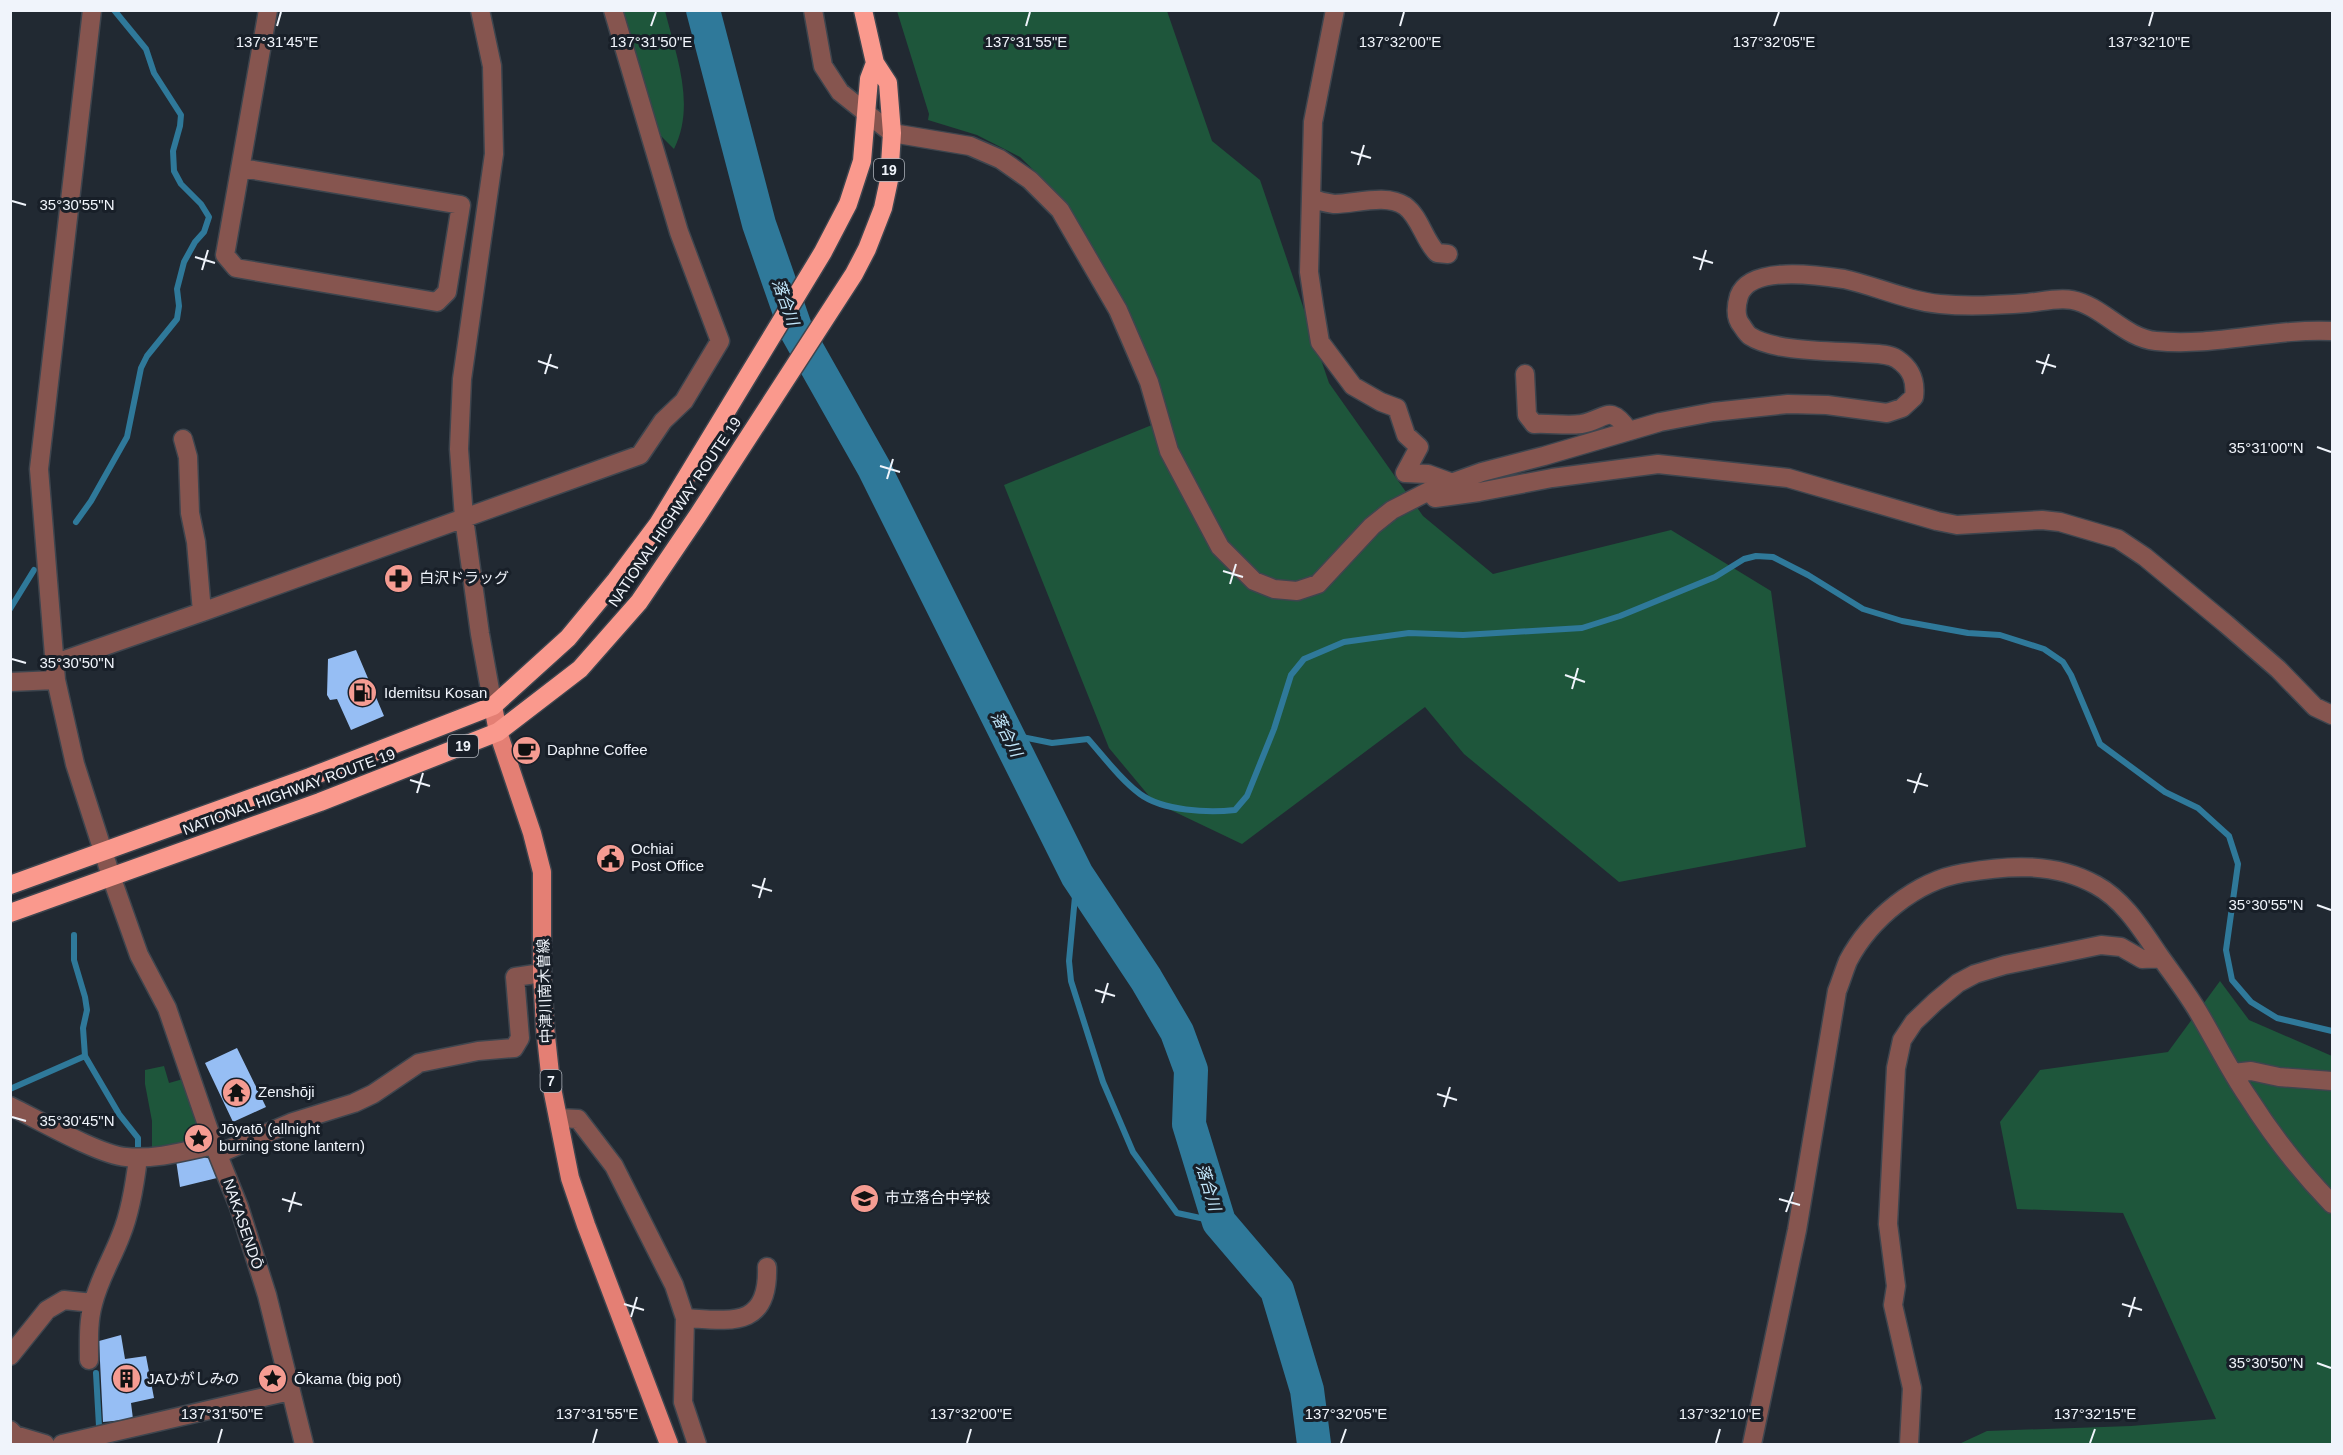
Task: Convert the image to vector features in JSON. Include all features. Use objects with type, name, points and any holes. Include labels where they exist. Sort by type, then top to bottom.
[{"type":"highway","name":"NATIONAL HIGHWAY ROUTE 19","points":[[10,913],[320,802],[498,732],[579,669],[639,602],[699,515],[854,274],[867,249],[883,208],[889,180],[892,133],[888,83],[875,63],[863,10]]},
{"type":"highway","name":"NATIONAL HIGHWAY ROUTE 19","points":[[10,885],[310,777],[493,706],[568,638],[658,524],[823,252],[848,204],[862,161],[869,79],[875,63]]},
{"type":"main road","name":"中津川南木曽線","points":[[493,706],[498,732],[532,833],[542,872],[542,973],[551,1083],[570,1178],[669,1444]]},
{"type":"street","name":"NAKASENDŌ","points":[[92,10],[39,469],[56,672],[75,764],[138,955],[167,1008],[216,1149],[239,1207],[267,1295],[304,1444]]},
{"type":"street","points":[[242,168],[461,205],[447,292],[437,302],[236,268],[225,255],[268,10]]},
{"type":"street","points":[[480,10],[492,66],[494,154],[462,379],[459,449],[464,518],[480,634],[493,706]]},
{"type":"street","points":[[10,682],[56,672],[201,612],[640,455],[663,421],[684,401],[720,341],[679,232],[613,10]]},
{"type":"street","points":[[813,10],[823,66],[840,92],[892,133],[970,146],[1000,159],[1030,180],[1060,210],[1118,310],[1149,382],[1169,451],[1220,547],[1254,581],[1274,588],[1297,591],[1318,584],[1340,564],[1372,526],[1392,510],[1450,482],[1660,422],[1713,412],[1788,404],[1827,405],[1887,413],[1902,408],[1914,397],[1916,382],[1909,369],[1896,358],[1878,354],[1813,350],[1769,344],[1749,336],[1739,323],[1736,309],[1740,294],[1748,283],[1760,276],[1810,275],[1845,280],[1914,300],[1940,304],[1998,305],[2069,299],[2086,304],[2144,340],[2162,342],[2187,343],[2288,332],[2332,331]]},
{"type":"street","points":[[1335,10],[1313,122],[1309,272],[1320,342],[1353,386],[1397,408],[1406,435],[1419,447],[1405,473],[1428,474],[1450,482]]},
{"type":"street","points":[[1311,198],[1331,204],[1384,200],[1405,206],[1424,233],[1429,245],[1437,253],[1448,254]]},
{"type":"street","points":[[1525,374],[1527,415],[1533,424],[1582,424],[1610,414],[1620,418],[1629,431]]},
{"type":"street","points":[[183,439],[188,457],[190,513],[196,542],[201,612]]},
{"type":"street","points":[[1428,491],[1435,498],[1552,478],[1658,464],[1788,478],[1957,525],[2042,520],[2060,522],[2118,539],[2145,557],[2278,669],[2315,707],[2332,715]]},
{"type":"street","points":[[1752,1444],[1797,1230],[1837,991],[1849,960],[1875,922],[1909,896],[1952,875],[1996,868],[2037,867],[2077,877],[2105,891],[2132,916],[2200,1014],[2247,1097],[2285,1149],[2332,1204]]},
{"type":"street","points":[[1909,1444],[1912,1388],[1893,1305],[1896,1286],[1888,1224],[1896,1068],[1902,1040],[1914,1022],[1935,1002],[1958,983],[1976,974],[2005,965],[2101,945],[2121,947],[2142,959],[2161,958]]},
{"type":"street","points":[[10,1106],[91,1145],[123,1157],[138,1158],[216,1149],[354,1103],[373,1094],[419,1063],[478,1051],[514,1048],[520,1038],[515,977],[542,973]]},
{"type":"street","points":[[2233,1072],[2251,1071],[2279,1077],[2332,1081]]},
{"type":"street","points":[[558,1118],[578,1119],[614,1166],[674,1285],[686,1318],[684,1402],[697,1444]]},
{"type":"street","points":[[89,1360],[90,1319],[93,1304],[101,1276],[122,1234],[136,1179],[138,1158]]},
{"type":"street","points":[[686,1318],[729,1320],[753,1313],[763,1301],[768,1287],[767,1267]]},
{"type":"street","points":[[10,1356],[47,1310],[64,1300],[93,1304]]},
{"type":"street","points":[[62,1444],[290,1391]]},
{"type":"street","points":[[14,1436],[45,1444]]},
{"type":"green space","points":[[617,11],[665,11],[682,80],[684,98],[680,132],[674,149],[653,128]]},
{"type":"green space","points":[[897,11],[1167,11],[1212,141],[1260,180],[1329,383],[1423,516],[1493,574],[1671,530],[1771,591],[1806,847],[1619,882],[1464,754],[1425,707],[1242,844],[1154,802],[1109,748],[1004,485],[1169,418],[1150,359],[1117,290],[1051,187],[1020,157],[977,135],[928,120],[929,114]]},
{"type":"green space","points":[[2220,981],[2249,1020],[2332,1056],[2332,1444],[1959,1444],[1987,1431],[2131,1426],[2216,1419],[2123,1213],[2017,1209],[2000,1122],[2040,1070],[2168,1052]]},
{"type":"green space","points":[[164,1066],[169,1083],[183,1079],[202,1140],[152,1148],[152,1121],[145,1084],[145,1070]]},
{"type":"building","points":[[356,650],[384,716],[351,730],[337,699],[330,700],[327,695],[328,659]]},
{"type":"building","points":[[237,1048],[266,1107],[233,1122],[205,1063]]},
{"type":"building","points":[[195,1155],[211,1159],[217,1178],[180,1187],[176,1160]]},
{"type":"building","name":"JAひがしみの","points":[[121,1335],[125,1359],[146,1356],[154,1398],[131,1403],[133,1419],[103,1422],[99,1341]]},
{"type":"building","points":[[276,1372],[279,1383],[269,1386],[266,1374]]},
{"type":"waterway","points":[[76,522],[91,501],[127,437],[141,368],[147,356],[177,319],[179,306],[177,289],[184,262],[195,242],[204,232],[209,217],[201,204],[181,184],[174,171],[173,151],[181,115],[154,73],[146,49],[114,10]]},
{"type":"waterway","name":"落合川","points":[[703,10],[759,224],[796,330],[874,468],[1077,875],[1146,979],[1177,1032],[1191,1070],[1189,1124],[1219,1222],[1277,1290],[1307,1390],[1314,1444]]},
{"type":"waterway","points":[[1007,734],[1052,743],[1088,739],[1126,782],[1150,800],[1186,810],[1235,810],[1247,796],[1274,729],[1291,675],[1304,659],[1344,642],[1409,633],[1463,635],[1582,628],[1620,616],[1715,577],[1744,559],[1756,556],[1773,557],[1808,575],[1863,609],[1902,621],[1968,633],[2000,635],[2044,649],[2063,662],[2071,675],[2100,744],[2165,792],[2198,808],[2229,836],[2238,864],[2226,950],[2232,980],[2251,1002],[2277,1018],[2332,1031]]},
{"type":"waterway","points":[[10,609],[34,570]]},
{"type":"waterway","points":[[1077,875],[1069,961],[1071,981],[1103,1082],[1133,1152],[1177,1213],[1219,1222]]},
{"type":"waterway","points":[[74,935],[74,960],[87,1010],[83,1028],[85,1056],[119,1114],[138,1138],[138,1149]]},
{"type":"waterway","points":[[10,1089],[85,1056]]},
{"type":"waterway","points":[[96,1373],[100,1444]]},
{"type":"place","name":"白沢ドラッグ","points":[[398,578]]},
{"type":"place","name":"Idemitsu Kosan","points":[[363,693]]},
{"type":"place","name":"Daphne Coffee","points":[[526,750]]},
{"type":"place","name":"Ochiai Post Office","points":[[610,858]]},
{"type":"place","name":"Zenshōji","points":[[237,1092]]},
{"type":"place","name":"Jōyatō (allnight burning stone lantern)","points":[[198,1138]]},
{"type":"place","name":"市立落合中学校","points":[[864,1198]]},
{"type":"place","name":"JAひがしみの","points":[[126,1379]]},
{"type":"place","name":"Ōkama (big pot)","points":[[273,1379]]}]
